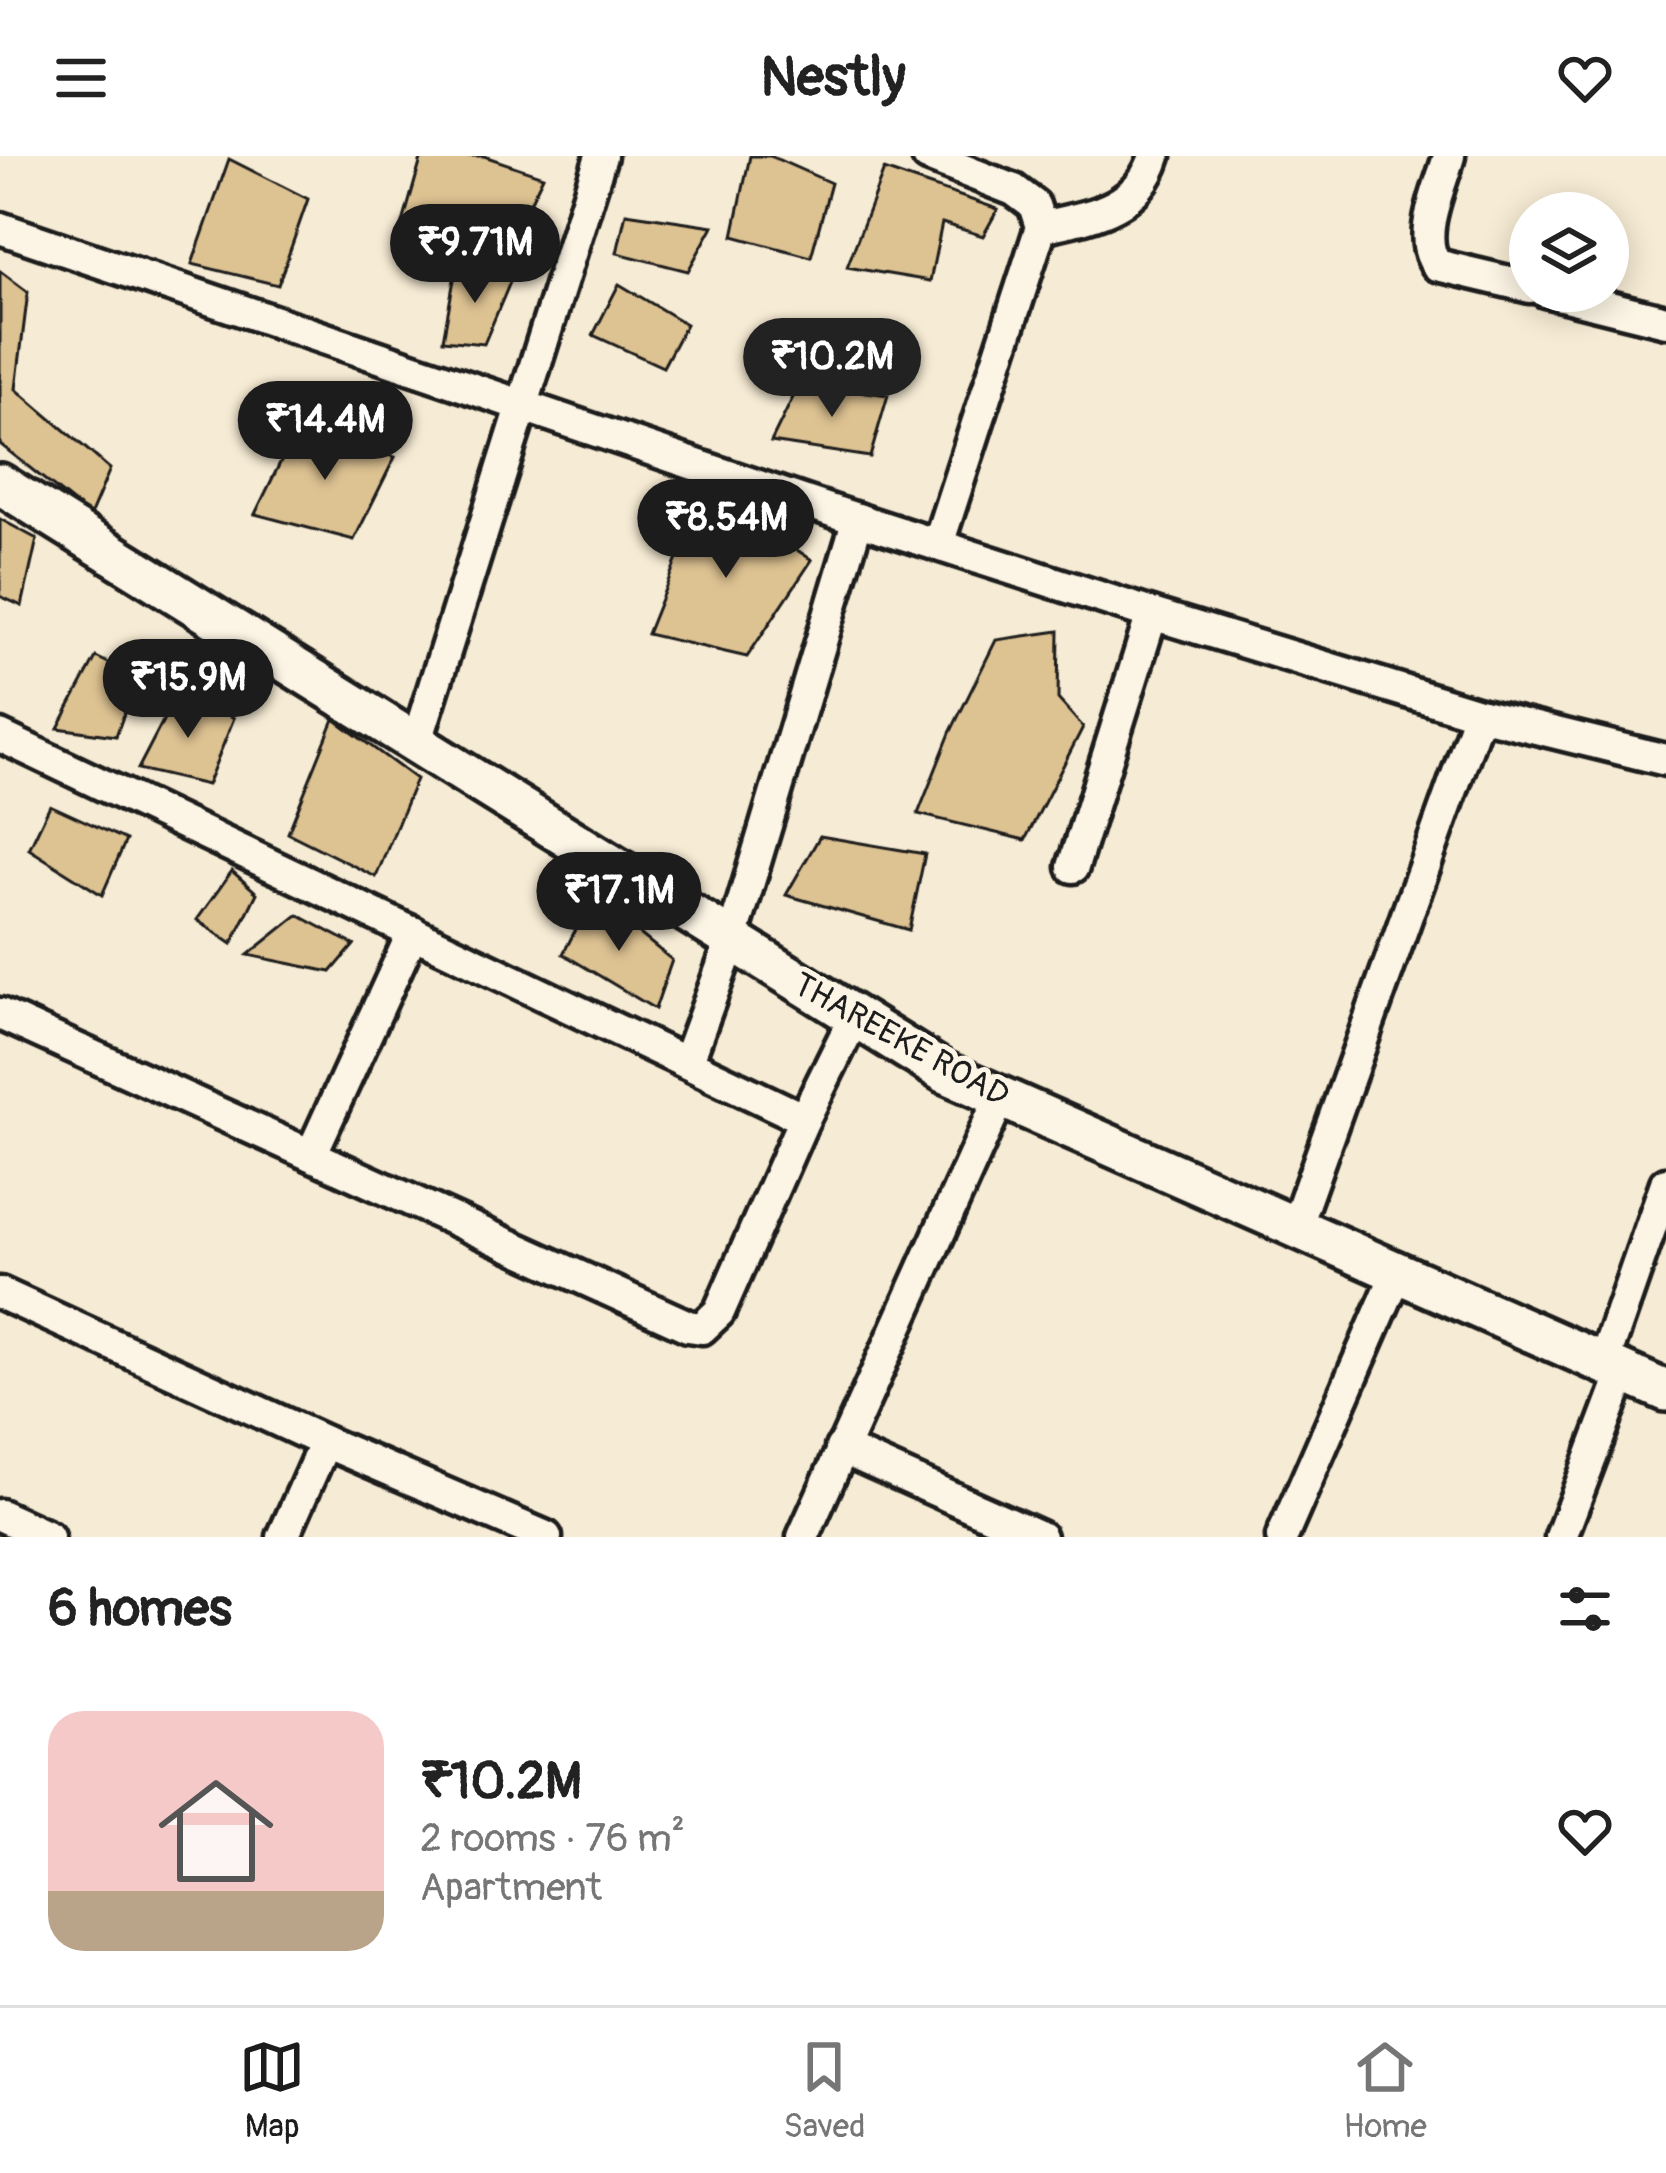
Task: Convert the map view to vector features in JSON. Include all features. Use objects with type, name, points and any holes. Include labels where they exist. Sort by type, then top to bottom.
[{"type":"street","points":[[416,744],[601,156]]},
{"type":"street","points":[[928,156],[1015,190],[1034,205],[1041,227],[938,544]]},
{"type":"street","points":[[1041,227],[1102,214],[1123,203],[1140,188],[1156,156]]},
{"type":"street","points":[[1449,156],[1428,234],[1431,257],[1438,265],[1509,282]]},
{"type":"street","points":[[0,227],[1152,614],[1478,714],[1666,760]]},
{"type":"street","points":[[1629,311],[1666,320]]},
{"type":"street","name":"THAREEKE ROAD","points":[[0,484],[944,1072],[1666,1391]]},
{"type":"street","points":[[687,1063],[731,942],[858,519]]},
{"type":"street","points":[[1073,867],[1152,614]]},
{"type":"street","points":[[1295,1228],[1478,714]]},
{"type":"street","points":[[0,736],[804,1119]]},
{"type":"street","points":[[311,1155],[413,932]]},
{"type":"street","points":[[0,1014],[688,1326],[703,1328],[719,1312],[854,1018]]},
{"type":"street","points":[[803,1537],[1000,1098]]},
{"type":"street","points":[[1561,1537],[1666,1183]]},
{"type":"street","points":[[1282,1537],[1397,1274]]},
{"type":"street","points":[[0,1293],[546,1537]]},
{"type":"street","points":[[284,1537],[325,1442]]},
{"type":"street","points":[[841,1448],[1040,1537]]},
{"type":"street","points":[[0,1515],[48,1537]]},
{"type":"building","points":[[422,156],[484,156],[543,176],[502,260],[399,237]]},
{"type":"building","points":[[750,156],[770,156],[831,183],[811,257],[733,236]]},
{"type":"building","points":[[229,159],[308,199],[278,285],[192,264]]},
{"type":"building","points":[[884,170],[998,209],[983,236],[942,223],[930,281],[847,267]]},
{"type":"building","points":[[626,213],[713,226],[688,271],[617,253]]},
{"type":"building","points":[[0,271],[28,292],[16,389],[110,469],[90,516],[0,444]]},
{"type":"building","points":[[455,274],[513,275],[484,344],[443,340]]},
{"type":"building","points":[[619,284],[686,324],[663,367],[593,335]]},
{"type":"building","points":[[800,383],[888,395],[870,457],[771,442]]},
{"type":"building","points":[[300,422],[395,457],[354,540],[255,514]]},
{"type":"building","points":[[705,489],[812,560],[747,657],[647,634]]},
{"type":"building","points":[[0,519],[37,539],[22,606],[0,596]]},
{"type":"building","points":[[1059,631],[1058,699],[1083,727],[1025,840],[918,814],[950,733],[996,640]]},
{"type":"building","points":[[96,657],[137,677],[116,736],[58,728]]},
{"type":"building","points":[[179,690],[234,718],[207,785],[138,769]]},
{"type":"building","points":[[334,719],[416,779],[376,877],[288,833]]},
{"type":"building","points":[[50,805],[126,840],[102,895],[29,849]]},
{"type":"building","points":[[820,836],[925,854],[909,930],[786,895]]},
{"type":"building","points":[[232,871],[257,893],[232,944],[197,920]]},
{"type":"building","points":[[593,896],[672,960],[655,1009],[563,954]]},
{"type":"building","points":[[298,915],[354,945],[331,972],[248,955]]}]
